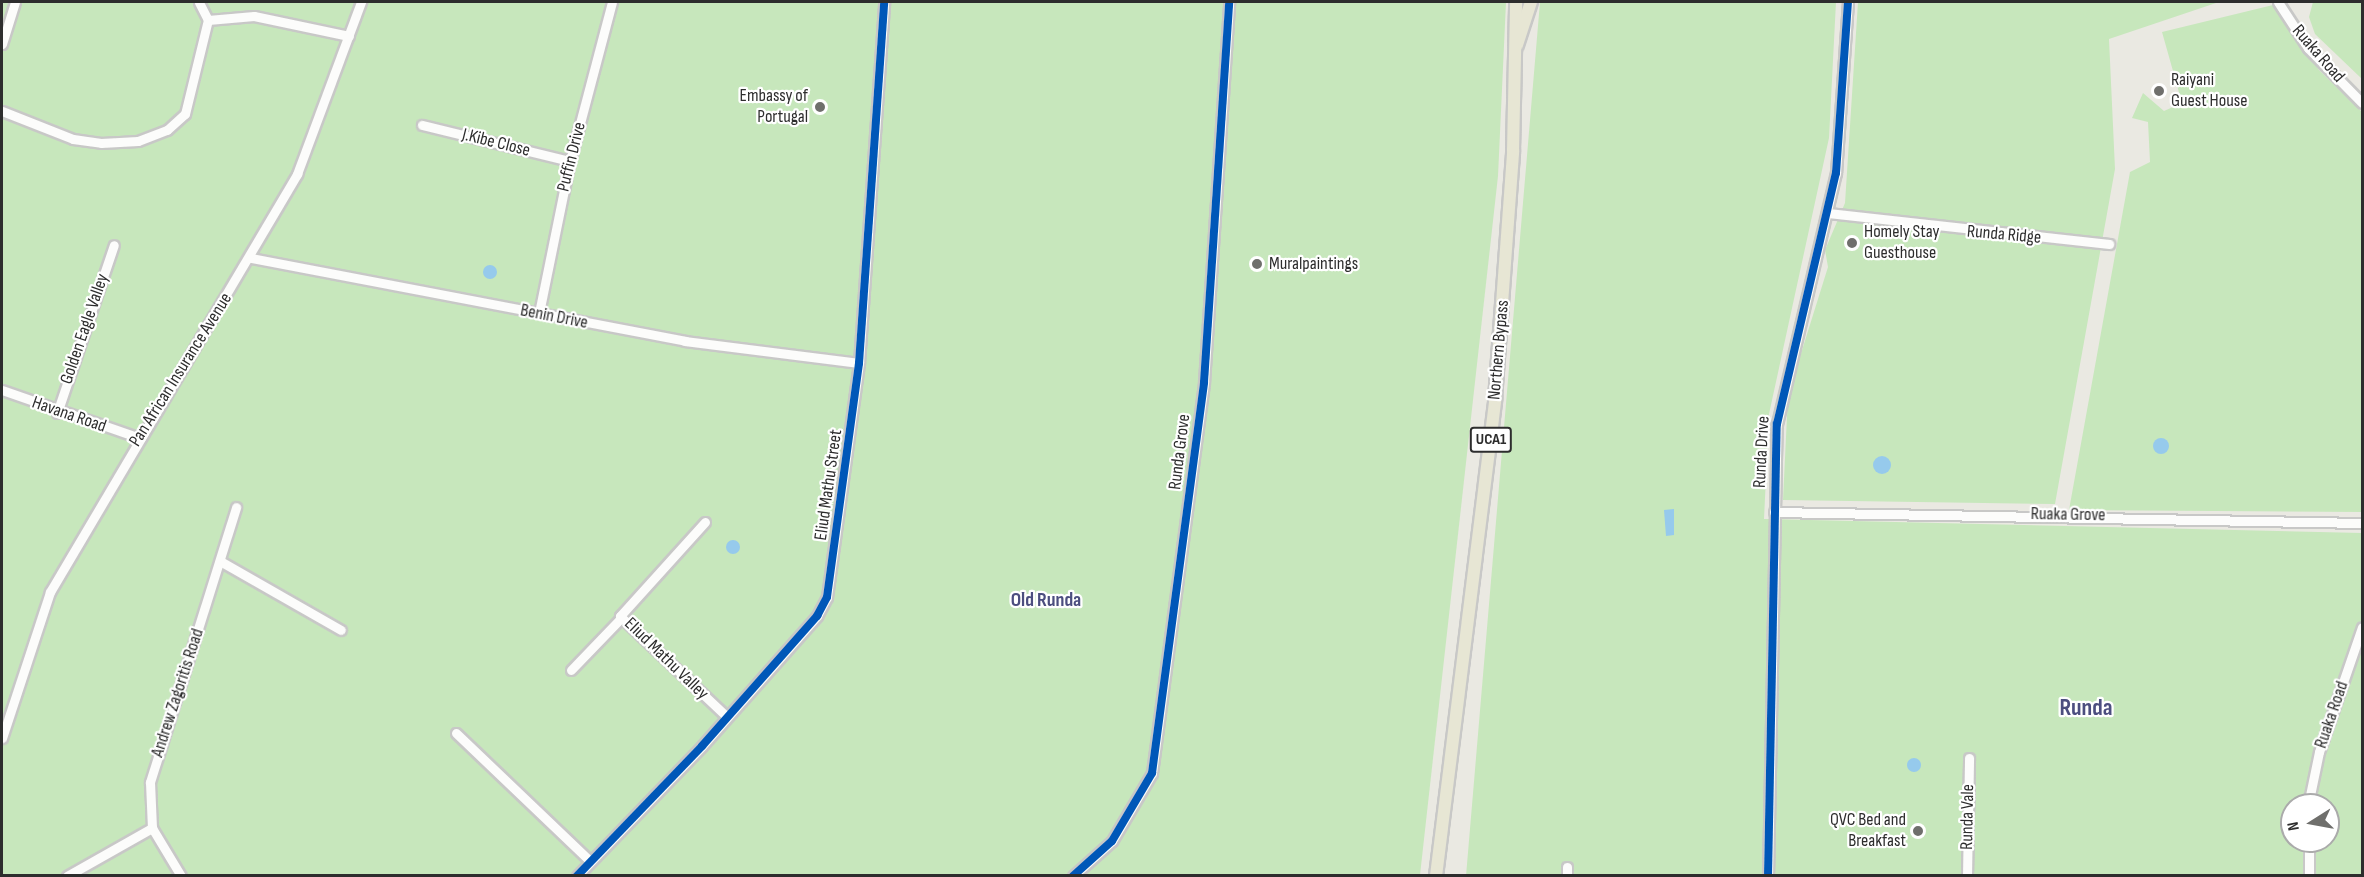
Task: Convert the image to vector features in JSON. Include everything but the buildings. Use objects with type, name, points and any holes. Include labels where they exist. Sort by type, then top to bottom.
[{"type":"main road","name":"Northern Bypass","points":[[1436,876],[1495,399],[1516,2]]},
{"type":"main road","points":[[1515,48],[1531,2]]},
{"type":"street","points":[[2,44],[15,2]]},
{"type":"street","points":[[2,111],[73,139],[101,143],[138,141],[167,130],[185,114],[208,20],[199,2]]},
{"type":"street","name":"Pan African Insurance Avenue","points":[[2,738],[6,713],[50,592],[137,437],[251,258],[297,174],[361,2]]},
{"type":"street","name":"Puffin Drive","points":[[538,313],[570,160],[612,2]]},
{"type":"street","name":"Eliud Mathu Street","points":[[577,876],[702,746],[725,715],[818,616],[827,597],[859,363],[884,2]]},
{"type":"street","name":"Runda Grove","points":[[1073,876],[1112,841],[1152,773],[1204,382],[1229,2]]},
{"type":"street","name":"Runda Drive","points":[[1768,876],[1777,424],[1828,213],[1840,135],[1848,2]]},
{"type":"street","name":"Ruaka Road","points":[[2278,2],[2308,48],[2362,103]]},
{"type":"street","points":[[208,20],[254,16],[349,36]]},
{"type":"street","name":"J.Kibe Close","points":[[422,125],[570,160]]},
{"type":"street","name":"Runda Ridge","points":[[1828,213],[2109,244]]},
{"type":"street","name":"Golden Eagle Valley","points":[[57,413],[114,244]]},
{"type":"street","name":"Benin Drive","points":[[251,258],[686,341],[859,363]]},
{"type":"street","name":"Havana Road","points":[[2,390],[57,413],[137,437]]},
{"type":"street","name":"Andrew Zagoritis Road","points":[[181,876],[152,828],[150,782],[236,507]]},
{"type":"street","name":"Ruaka Grove","points":[[1774,512],[2362,523]]},
{"type":"street","name":"Eliud Mathu Valley","points":[[705,522],[621,618],[725,715]]},
{"type":"street","points":[[220,561],[341,630]]},
{"type":"street","points":[[571,670],[621,618]]},
{"type":"street","name":"Ruaka Road","points":[[2310,793],[2319,752],[2362,627]]},
{"type":"street","points":[[456,733],[590,861]]},
{"type":"street","name":"Runda Vale","points":[[1967,876],[1969,758]]},
{"type":"street","points":[[67,876],[152,828]]},
{"type":"street","points":[[2308,853],[2309,876]]},
{"type":"green space","points":[[2,2],[1506,2],[1498,176],[1420,875],[2,876]]},
{"type":"green space","points":[[1540,2],[1836,2],[1829,138],[1769,414],[1764,519],[2362,533],[2362,875],[1466,876]]},
{"type":"green space","points":[[1858,2],[2219,2],[2109,39],[2115,169],[2055,504],[1783,500],[1788,395],[1828,267],[1825,250],[1845,203]]},
{"type":"green space","points":[[2313,2],[2362,2],[2362,79],[2315,34],[2309,17]]},
{"type":"green space","points":[[2273,5],[2319,70],[2362,112],[2362,512],[2069,510],[2130,172],[2150,162],[2148,122],[2132,118],[2143,93],[2164,111],[2182,103],[2162,32]]},
{"type":"water","points":[[487,265],[493,265],[497,272],[493,279],[487,279],[483,275],[483,269]]},
{"type":"water","points":[[2161,438],[2169,446],[2161,454],[2153,446]]},
{"type":"water","points":[[1882,456],[1888,459],[1891,465],[1888,471],[1882,474],[1876,471],[1873,465],[1876,459]]},
{"type":"water","points":[[1674,509],[1674,535],[1666,536],[1664,510]]},
{"type":"water","points":[[733,540],[738,542],[740,547],[738,552],[733,554],[728,552],[726,547],[728,542]]},
{"type":"water","points":[[1914,758],[1919,760],[1921,765],[1919,770],[1914,772],[1909,770],[1907,765],[1909,760]]},
{"type":"cycle path","points":[[577,876],[702,746],[817,616],[827,597],[859,363],[884,2]]},
{"type":"cycle path","points":[[1073,876],[1112,841],[1152,773],[1204,382],[1229,2]]},
{"type":"cycle path","points":[[1768,876],[1777,424],[1836,173],[1848,2]]},
{"type":"place","name":"Raiyani Guest House","points":[[2159,91]]},
{"type":"place","name":"Embassy of Portugal","points":[[820,107]]},
{"type":"place","name":"Homely Stay Guesthouse","points":[[1852,243]]},
{"type":"place","name":"Muralpaintings","points":[[1257,264]]},
{"type":"place","name":"QVC Bed and Breakfast","points":[[1918,831]]},
{"type":"district","name":"Old Runda","points":[[1046,600]]},
{"type":"district","name":"Runda","points":[[2086,708]]}]
